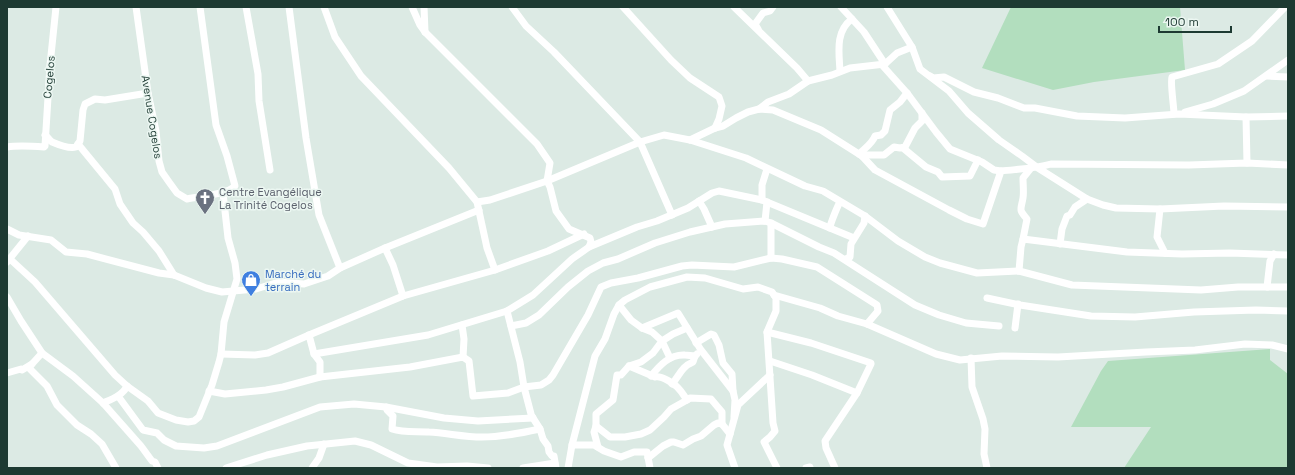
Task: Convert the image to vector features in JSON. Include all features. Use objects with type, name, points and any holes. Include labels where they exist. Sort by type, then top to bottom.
[{"type":"street","name":"Cogelos","points":[[7,147],[14,145],[44,148],[56,7]]},
{"type":"street","name":"Avenue Cogelos","points":[[136,7],[148,93],[156,131],[159,161],[162,172],[177,193],[187,199],[223,193]]},
{"type":"street","points":[[28,236],[8,260],[35,282],[115,375],[127,386],[148,401],[158,413],[176,420],[188,422],[197,420],[209,391],[221,354],[224,322],[237,279],[235,263],[228,238],[223,193],[233,189],[235,182],[216,125],[200,7]]},
{"type":"street","points":[[246,7],[258,74],[258,101],[270,170]]},
{"type":"street","points":[[289,7],[306,138],[320,215],[340,268]]},
{"type":"street","points":[[324,7],[335,37],[362,76],[449,168],[477,202],[487,248],[494,270]]},
{"type":"street","points":[[412,7],[420,25],[425,32],[537,144],[550,164],[547,181],[556,211],[569,229],[584,234],[590,238],[591,242],[589,247]]},
{"type":"street","points":[[424,7],[425,32]]},
{"type":"street","points":[[512,7],[526,26],[554,52],[640,142],[672,215]]},
{"type":"street","points":[[623,7],[671,60],[690,78],[719,97],[722,106],[715,128]]},
{"type":"street","points":[[734,7],[797,68],[808,81]]},
{"type":"street","points":[[759,31],[755,24],[763,13],[770,12],[773,7]]},
{"type":"street","points":[[841,7],[864,32],[884,64],[938,136],[950,149],[978,160],[994,170],[1024,170],[1051,164],[1189,165],[1247,163],[1288,165]]},
{"type":"street","points":[[886,7],[912,47],[920,69],[949,91],[968,113],[999,140],[1022,156],[1035,168],[1087,199],[1116,208],[1148,207],[1160,209],[1224,206],[1288,207]]},
{"type":"street","points":[[1177,114],[1170,80],[1172,77],[1214,66],[1231,56],[1252,41],[1286,7]]},
{"type":"street","points":[[840,71],[838,53],[840,38],[846,23],[852,19]]},
{"type":"street","points":[[690,140],[715,128],[724,126],[736,118],[759,109],[768,102],[789,94],[808,81],[832,75],[850,68],[884,64],[897,53],[912,47]]},
{"type":"street","points":[[839,56],[850,68]]},
{"type":"street","points":[[1177,114],[1213,104],[1244,92],[1288,60]]},
{"type":"street","points":[[920,69],[932,78],[944,77],[974,92],[998,98],[1024,108],[1035,108],[1076,116],[1109,118],[1177,114],[1246,117],[1288,116]]},
{"type":"street","points":[[1267,76],[1288,76]]},
{"type":"street","points":[[45,135],[51,142],[71,148],[76,147],[81,139],[85,104],[95,99],[105,100],[148,93]]},
{"type":"street","points":[[861,155],[875,136],[881,135],[885,131],[890,110],[900,102],[907,93]]},
{"type":"street","points":[[768,102],[769,106],[773,110]]},
{"type":"street","points":[[759,109],[773,110],[821,130],[861,155],[875,170],[967,220],[983,224],[1001,171]]},
{"type":"street","points":[[903,148],[915,128],[922,121],[922,113]]},
{"type":"street","points":[[1246,117],[1247,163]]},
{"type":"street","points":[[477,202],[490,200],[547,181],[640,142],[664,135],[690,140],[746,158],[766,169],[793,179],[805,186],[823,191],[865,216],[905,245],[925,257],[940,263],[977,273],[1019,271],[1072,285],[1201,290],[1288,287]]},
{"type":"street","points":[[78,144],[115,189],[120,204],[133,223],[160,251],[174,276]]},
{"type":"street","points":[[861,155],[884,155],[894,147],[903,148],[926,166],[938,172],[942,177],[970,176],[978,160]]},
{"type":"street","points":[[1019,271],[1021,247],[1026,219],[1021,213],[1020,208],[1023,198],[1023,178],[1035,168]]},
{"type":"street","points":[[766,169],[762,185],[768,222],[771,258]]},
{"type":"street","points":[[314,354],[428,335],[507,311],[533,295],[572,259],[589,247],[637,227],[672,215],[688,208],[712,193],[719,191],[765,201],[854,238]]},
{"type":"street","points":[[1060,244],[1066,216],[1070,215],[1076,207],[1087,199]]},
{"type":"street","points":[[699,201],[712,226]]},
{"type":"street","points":[[830,228],[831,222],[840,202]]},
{"type":"street","points":[[1160,209],[1157,237],[1165,253]]},
{"type":"street","points":[[7,229],[20,235],[51,240],[66,252],[87,254],[174,276],[206,288],[222,292],[256,289],[279,282],[304,284],[328,276],[340,268],[385,248],[479,210]]},
{"type":"street","points":[[846,259],[850,257],[851,244],[864,223],[865,216]]},
{"type":"street","points":[[511,326],[526,323],[539,315],[588,271],[602,263],[624,256],[655,243],[712,226],[768,222],[846,259],[915,305],[939,316],[960,321],[1000,326]]},
{"type":"street","points":[[221,354],[255,356],[268,353],[309,334],[404,296],[494,270],[548,251],[584,234]]},
{"type":"street","points":[[1023,239],[1114,251],[1182,254],[1230,253],[1288,255]]},
{"type":"street","points":[[385,248],[404,296]]},
{"type":"street","points":[[1267,287],[1270,261],[1274,254]]},
{"type":"street","points":[[209,391],[225,394],[260,391],[283,387],[320,377],[410,367],[463,358],[469,361],[473,396],[508,393],[524,387],[541,385],[549,380],[553,375],[588,315],[598,290],[603,285],[638,278],[682,266],[734,266],[771,258],[789,259],[817,267],[877,305],[878,311],[867,324]]},
{"type":"street","points":[[568,468],[572,445],[588,387],[594,356],[605,339],[619,305],[630,297],[650,287],[686,277],[705,278],[743,289],[758,287],[772,292],[774,295],[820,308],[838,316],[867,324],[936,354],[960,360],[1002,356],[1064,357],[1195,350],[1245,344],[1272,345],[1288,350]]},
{"type":"street","points":[[774,295],[776,298],[776,311],[767,332],[773,423],[775,431],[764,442],[778,468]]},
{"type":"street","points":[[7,297],[21,322],[42,353],[73,376],[103,404],[141,446],[152,461],[155,462],[158,468]]},
{"type":"street","points":[[987,298],[1091,316],[1135,317],[1194,312],[1256,310],[1288,311]]},
{"type":"street","points":[[1015,328],[1018,304]]},
{"type":"street","points":[[619,305],[631,320],[642,328],[652,332],[662,341],[670,358]]},
{"type":"street","points":[[507,311],[532,418],[540,429],[542,439],[548,446],[549,452],[552,456],[554,456],[556,466],[523,468]]},
{"type":"street","points":[[642,328],[677,313],[701,350],[733,391]]},
{"type":"street","points":[[462,325],[464,339],[463,358]]},
{"type":"street","points":[[598,446],[594,432],[596,426],[596,414],[612,400],[617,375],[621,375],[629,366],[641,362],[653,353],[662,341],[687,328]]},
{"type":"street","points":[[767,332],[811,343],[871,364],[857,393],[825,441],[826,448],[835,468]]},
{"type":"street","points":[[309,334],[314,354],[320,362],[320,377]]},
{"type":"street","points":[[696,342],[711,334],[714,335],[721,349],[723,363],[732,374],[735,400],[734,417],[728,445],[735,468]]},
{"type":"street","points":[[672,384],[678,378],[682,369],[694,360],[695,356],[701,350]]},
{"type":"street","points":[[42,353],[29,368],[47,386],[57,405],[78,425],[102,444],[116,468]]},
{"type":"street","points":[[651,376],[670,358],[681,355],[695,356]]},
{"type":"street","points":[[971,358],[972,387],[985,429],[984,454],[987,468]]},
{"type":"street","points":[[770,361],[812,375],[857,393]]},
{"type":"street","points":[[7,373],[22,370],[32,364]]},
{"type":"street","points":[[629,366],[651,376],[662,377],[678,388],[686,400]]},
{"type":"street","points":[[734,417],[741,401],[770,375]]},
{"type":"street","points":[[103,404],[118,396],[127,386]]},
{"type":"street","points":[[118,396],[143,430],[157,433],[164,440],[176,446],[204,448],[217,446],[320,407],[354,404],[386,407],[444,418],[478,421],[532,418]]},
{"type":"street","points":[[596,426],[610,437],[628,437],[641,434],[650,430],[671,409],[690,398],[713,400],[723,414],[722,424],[730,434]]},
{"type":"street","points":[[386,407],[393,416],[392,429],[398,431],[430,432],[468,437],[499,437],[540,429]]},
{"type":"street","points":[[648,458],[663,446],[674,442],[683,445],[701,436],[714,425],[718,423],[722,424]]},
{"type":"street","points":[[226,468],[267,455],[307,446],[349,442],[360,442],[371,445],[408,463],[438,468],[467,466],[488,468]]},
{"type":"street","points":[[312,468],[319,458],[324,444]]},
{"type":"street","points":[[572,445],[598,446],[604,451],[621,457],[634,452],[646,452],[650,468]]},
{"type":"street","points":[[806,468],[810,468]]},
{"type":"green space","points":[[1011,7],[1180,7],[1185,70],[1094,82],[1053,90],[982,68]]},
{"type":"green space","points":[[1270,349],[1270,360],[1288,374],[1288,468],[1124,468],[1151,427],[1071,427],[1101,371],[1108,361]]},
{"type":"place","name":"Centre Evangélique La Trinité Cogelos","points":[[205,215]]},
{"type":"place","name":"Marché du terrain","points":[[251,297]]}]
